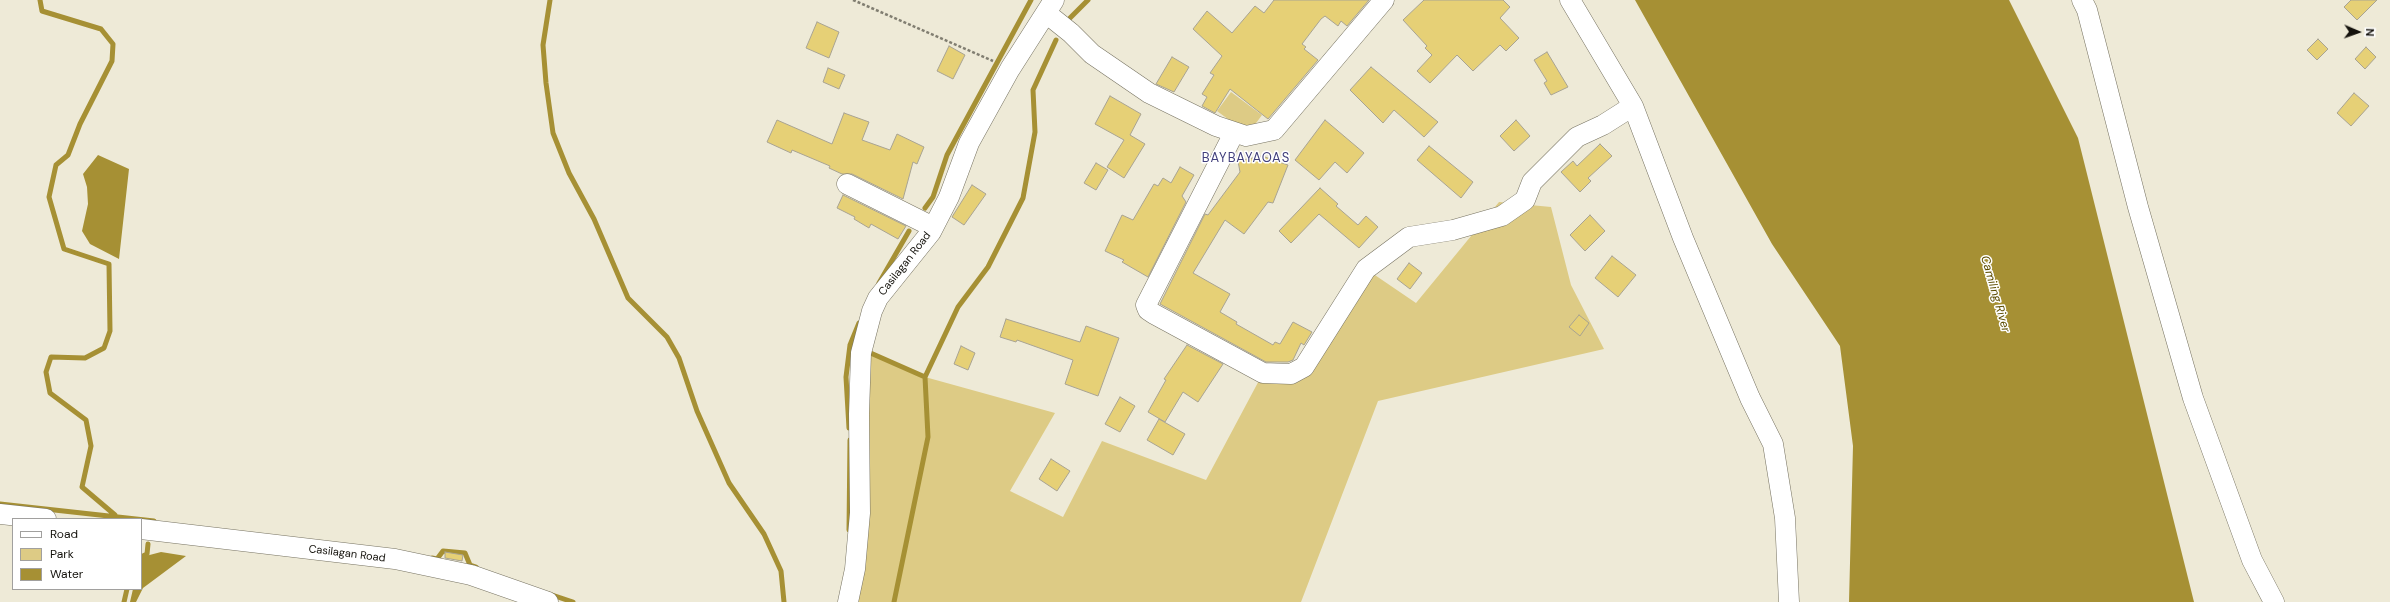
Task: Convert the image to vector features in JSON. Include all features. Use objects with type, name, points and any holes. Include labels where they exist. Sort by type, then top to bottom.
[{"type":"street","points":[[1050,6],[1112,70],[1169,104],[1234,133],[1246,136],[1274,130],[1384,0]]},
{"type":"street","points":[[1570,0],[1632,106],[1682,238],[1750,398],[1773,444],[1785,518],[1789,602]]},
{"type":"street","points":[[2082,0],[2087,10],[2138,207],[2193,398],[2252,560],[2274,602]]},
{"type":"street","name":"Casilagan Road","points":[[848,602],[857,555],[860,513],[858,414],[861,350],[870,317],[878,298],[919,249],[933,227],[949,197],[969,143],[1010,69],[1050,6]]},
{"type":"street","points":[[1234,133],[1146,304],[1148,310],[1154,314],[1264,373],[1291,374],[1304,367],[1366,269],[1409,237],[1453,230],[1502,216],[1525,200],[1532,182],[1577,137],[1603,125],[1632,106]]},
{"type":"street","points":[[847,184],[933,227]]},
{"type":"street","points":[[0,514],[37,518]]},
{"type":"street","name":"Casilagan Road","points":[[142,529],[395,559],[471,575],[548,602]]},
{"type":"path","points":[[853,0],[1010,69]]},
{"type":"green space","points":[[1231,92],[1262,115],[1248,134],[1217,111]]},
{"type":"green space","points":[[1499,202],[1551,207],[1571,285],[1604,349],[1378,401],[1301,602],[848,602],[862,350],[925,377],[1055,413],[1010,491],[1063,517],[1102,441],[1206,480],[1263,373],[1291,374],[1366,269],[1416,303]]},
{"type":"water","name":"Camiling River","points":[[1635,0],[2009,0],[2078,138],[2194,602],[1849,602],[1853,446],[1840,346],[1772,244]]},
{"type":"water","points":[[98,155],[129,169],[119,259],[90,244],[82,231],[88,204],[87,187],[83,174]]},
{"type":"water","points":[[161,552],[186,556],[142,590],[142,557]]},
{"type":"water","points":[[133,590],[142,590],[136,602],[130,602]]},
{"type":"building","points":[[1274,0],[1369,0],[1347,26],[1341,21],[1338,26],[1325,16],[1321,19],[1302,44],[1306,47],[1304,49],[1318,60],[1268,119],[1230,89],[1215,113],[1202,106],[1207,97],[1202,94],[1214,75],[1210,73],[1222,56],[1193,29],[1207,11],[1232,33],[1255,6],[1264,13]]},
{"type":"building","points":[[1424,0],[1503,0],[1510,7],[1500,18],[1519,38],[1506,51],[1500,45],[1473,71],[1457,55],[1430,83],[1417,71],[1432,55],[1425,48],[1427,46],[1403,20]]},
{"type":"building","points":[[2351,0],[2377,0],[2357,20],[2344,7]]},
{"type":"building","points":[[817,22],[839,32],[829,58],[806,48]]},
{"type":"building","points":[[2318,39],[2328,49],[2317,60],[2307,50]]},
{"type":"building","points":[[949,46],[965,55],[953,79],[937,71]]},
{"type":"building","points":[[2366,47],[2376,57],[2365,69],[2355,59]]},
{"type":"building","points":[[1547,52],[1568,87],[1551,95],[1544,83],[1547,81],[1534,60]]},
{"type":"building","points":[[1172,57],[1189,67],[1174,92],[1156,84]]},
{"type":"building","points":[[1371,67],[1438,122],[1424,137],[1394,110],[1383,123],[1350,90]]},
{"type":"building","points":[[828,68],[845,75],[839,89],[823,82]]},
{"type":"building","points":[[2354,93],[2369,106],[2351,126],[2337,113]]},
{"type":"building","points":[[1110,96],[1141,114],[1130,135],[1145,144],[1124,178],[1107,167],[1124,140],[1095,124]]},
{"type":"building","points":[[844,113],[869,122],[862,140],[890,150],[897,134],[924,147],[917,164],[913,162],[903,199],[852,174],[842,174],[829,168],[830,166],[792,150],[791,153],[767,142],[777,120],[832,144]]},
{"type":"building","points":[[1325,120],[1364,153],[1347,173],[1335,162],[1319,180],[1295,160]]},
{"type":"building","points":[[1516,120],[1530,136],[1514,151],[1500,136]]},
{"type":"building","points":[[1600,144],[1612,156],[1588,178],[1591,181],[1580,192],[1561,172],[1573,161],[1577,166]]},
{"type":"building","points":[[1429,146],[1473,182],[1461,198],[1417,160]]},
{"type":"building","points":[[1262,156],[1288,165],[1273,203],[1268,202],[1244,234],[1225,220],[1193,273],[1230,294],[1220,312],[1237,322],[1236,324],[1273,345],[1275,342],[1280,344],[1293,322],[1312,332],[1304,345],[1301,343],[1293,360],[1288,362],[1266,362],[1160,304],[1205,214],[1208,215],[1240,172],[1238,161]]},
{"type":"building","points":[[1096,163],[1108,170],[1096,190],[1084,183]]},
{"type":"building","points":[[1180,167],[1194,175],[1182,196],[1186,202],[1148,277],[1122,262],[1124,260],[1105,251],[1122,215],[1133,220],[1154,184],[1158,186],[1163,178],[1171,183]]},
{"type":"building","points":[[972,185],[986,194],[964,225],[952,217]]},
{"type":"building","points":[[1320,188],[1338,204],[1336,206],[1358,225],[1366,216],[1378,227],[1359,248],[1319,214],[1291,243],[1279,231]]},
{"type":"building","points":[[843,195],[906,226],[898,239],[871,224],[869,228],[854,219],[855,217],[837,208]]},
{"type":"building","points":[[1590,215],[1605,231],[1585,251],[1570,235]]},
{"type":"building","points":[[1612,256],[1636,275],[1618,297],[1595,278]]},
{"type":"building","points":[[1409,263],[1422,273],[1410,289],[1397,279]]},
{"type":"building","points":[[1579,315],[1589,323],[1580,336],[1569,327]]},
{"type":"building","points":[[1006,319],[1080,342],[1086,326],[1119,338],[1098,396],[1065,384],[1073,360],[1017,340],[1016,342],[1000,337]]},
{"type":"building","points":[[1187,345],[1223,364],[1198,402],[1183,392],[1165,422],[1148,412],[1166,380],[1164,379]]},
{"type":"building","points":[[961,346],[975,353],[968,370],[954,364]]},
{"type":"building","points":[[1120,397],[1135,406],[1120,432],[1105,424]]},
{"type":"building","points":[[1159,419],[1185,434],[1173,455],[1147,440]]},
{"type":"building","points":[[1051,459],[1070,471],[1057,491],[1039,479]]},
{"type":"building","points":[[445,552],[463,555],[462,561],[445,558]]},
{"type":"waterway","points":[[40,0],[42,11],[101,29],[113,44],[112,61],[80,124],[68,155],[56,165],[49,197],[64,249],[109,264],[110,331],[104,348],[85,358],[51,357],[46,372],[50,393],[86,420],[91,446],[82,487],[115,515]]},
{"type":"waterway","points":[[550,0],[543,45],[546,83],[553,133],[569,173],[594,219],[628,298],[667,337],[679,358],[697,411],[729,483],[764,534],[781,571],[784,602]]},
{"type":"waterway","points":[[925,208],[933,197],[947,155],[1031,0]]},
{"type":"waterway","points":[[1070,18],[1088,0]]},
{"type":"waterway","points":[[925,377],[958,307],[988,267],[1023,198],[1035,132],[1033,90],[1056,40]]},
{"type":"waterway","points":[[879,283],[909,231]]},
{"type":"waterway","points":[[853,347],[850,345],[859,323]]},
{"type":"waterway","points":[[849,428],[846,377],[850,345]]},
{"type":"waterway","points":[[866,351],[925,377],[928,437],[894,602]]},
{"type":"waterway","points":[[849,530],[850,440]]},
{"type":"waterway","points":[[0,504],[127,518]]},
{"type":"waterway","points":[[142,520],[154,521]]},
{"type":"waterway","points":[[142,556],[147,554],[148,544]]},
{"type":"waterway","points":[[432,558],[437,559],[443,551],[465,553],[470,565],[476,567]]},
{"type":"waterway","points":[[124,602],[127,590]]},
{"type":"waterway","points":[[549,594],[573,602]]},
{"type":"district","name":"BAYBAYAOAS","points":[[1246,159]]}]
